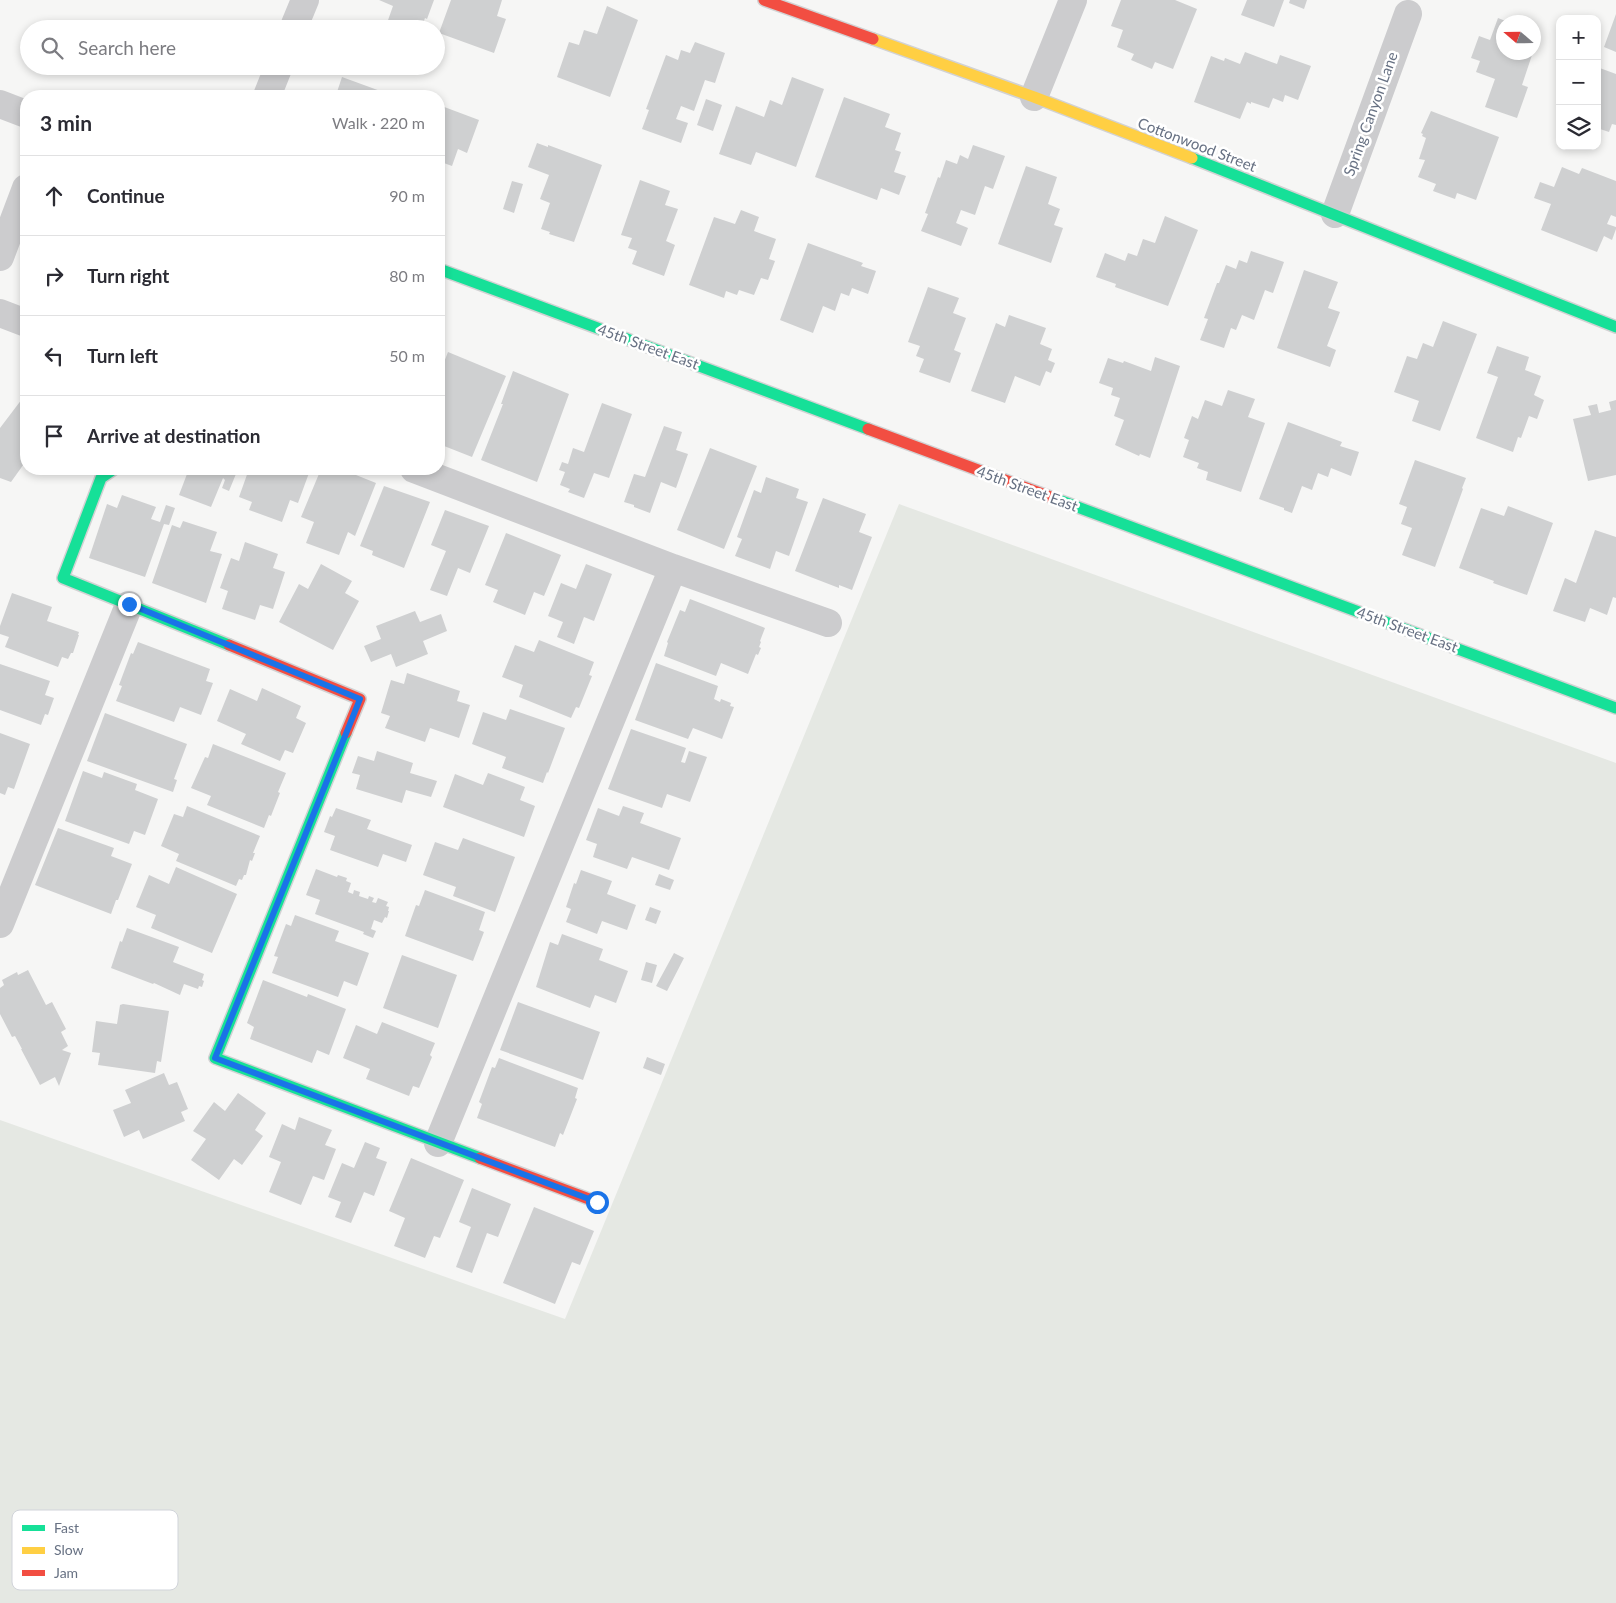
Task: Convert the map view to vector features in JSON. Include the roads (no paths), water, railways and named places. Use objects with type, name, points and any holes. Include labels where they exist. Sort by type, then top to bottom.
[{"type":"street","points":[[297,20],[305,0]]},
{"type":"street","name":"Cottonwood Street","points":[[764,0],[1034,97],[1335,214],[1616,327]]},
{"type":"street","points":[[1034,97],[1073,0]]},
{"type":"street","name":"Spring Canyon Lane","points":[[1335,214],[1408,14]]},
{"type":"street","points":[[269,90],[275,75]]},
{"type":"street","points":[[0,104],[20,112]]},
{"type":"street","points":[[0,257],[20,204]]},
{"type":"street","name":"45th Street East","points":[[445,271],[1616,708]]},
{"type":"street","points":[[0,313],[20,321]]},
{"type":"street","points":[[105,475],[101,478],[64,578],[360,699],[215,1058],[597,1202]]},
{"type":"street","points":[[430,475],[673,568],[828,623]]},
{"type":"street","points":[[438,1143],[673,568]]},
{"type":"street","points":[[0,924],[129,604]]}]
